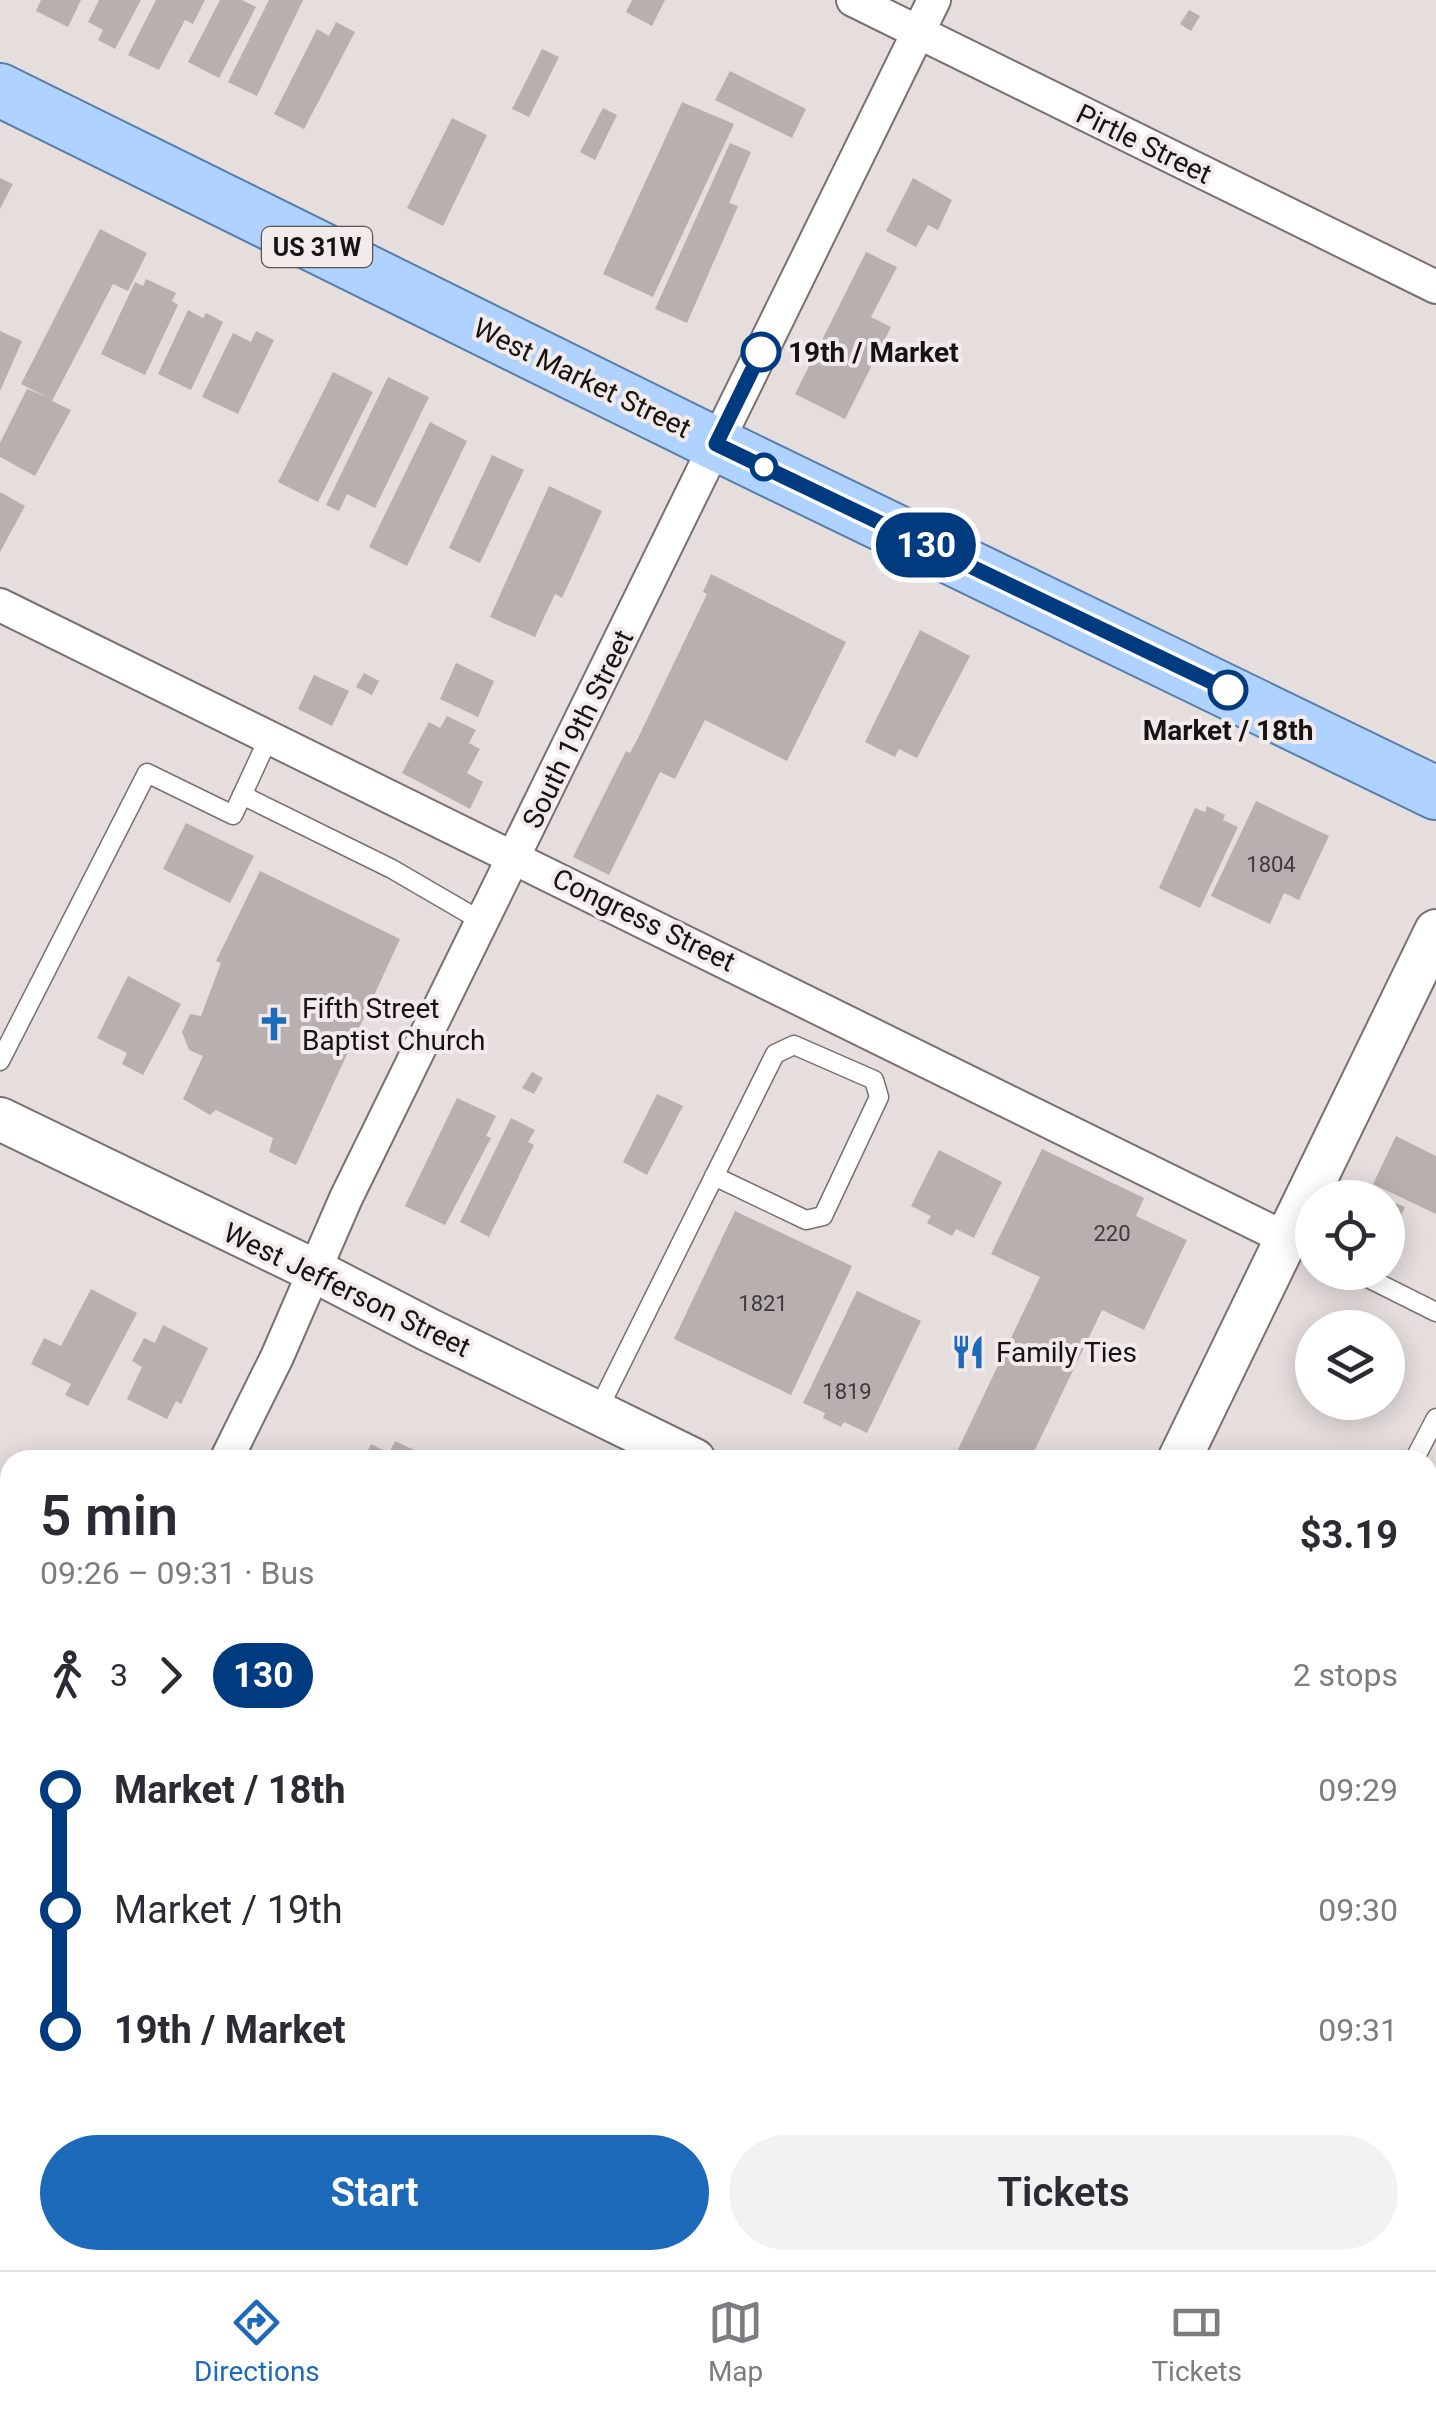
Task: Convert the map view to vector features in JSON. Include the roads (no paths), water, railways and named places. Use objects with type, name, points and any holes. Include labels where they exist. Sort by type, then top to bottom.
[{"type":"main road","name":"West Market Street","points":[[0,90],[716,444],[1436,793]]},
{"type":"street","name":"Pirtle Street","points":[[853,0],[1436,288]]},
{"type":"street","name":"South 19th Street","points":[[231,1450],[278,1357],[346,1198],[934,0]]},
{"type":"street","name":"Congress Street","points":[[0,605],[1293,1242]]},
{"type":"street","points":[[1184,1450],[1293,1242],[1436,930]]},
{"type":"street","name":"West Jefferson Street","points":[[0,1119],[673,1450]]},
{"type":"lane","points":[[0,1061],[147,772],[233,815],[270,738]]},
{"type":"lane","points":[[242,794],[392,869],[483,922]]},
{"type":"lane","points":[[597,1413],[714,1176],[775,1054],[794,1045],[874,1080],[879,1096],[823,1216],[806,1220],[714,1176]]},
{"type":"lane","points":[[1392,1290],[1436,1312]]},
{"type":"lane","points":[[1419,1450],[1436,1418]]},
{"type":"place","name":"19th / Market","points":[[761,352]]},
{"type":"place","name":"Market / 18th","points":[[1228,690]]},
{"type":"place","name":"Fifth Street Baptist Church","points":[[274,1024]]},
{"type":"place","name":"Family Ties","points":[[968,1352]]}]
